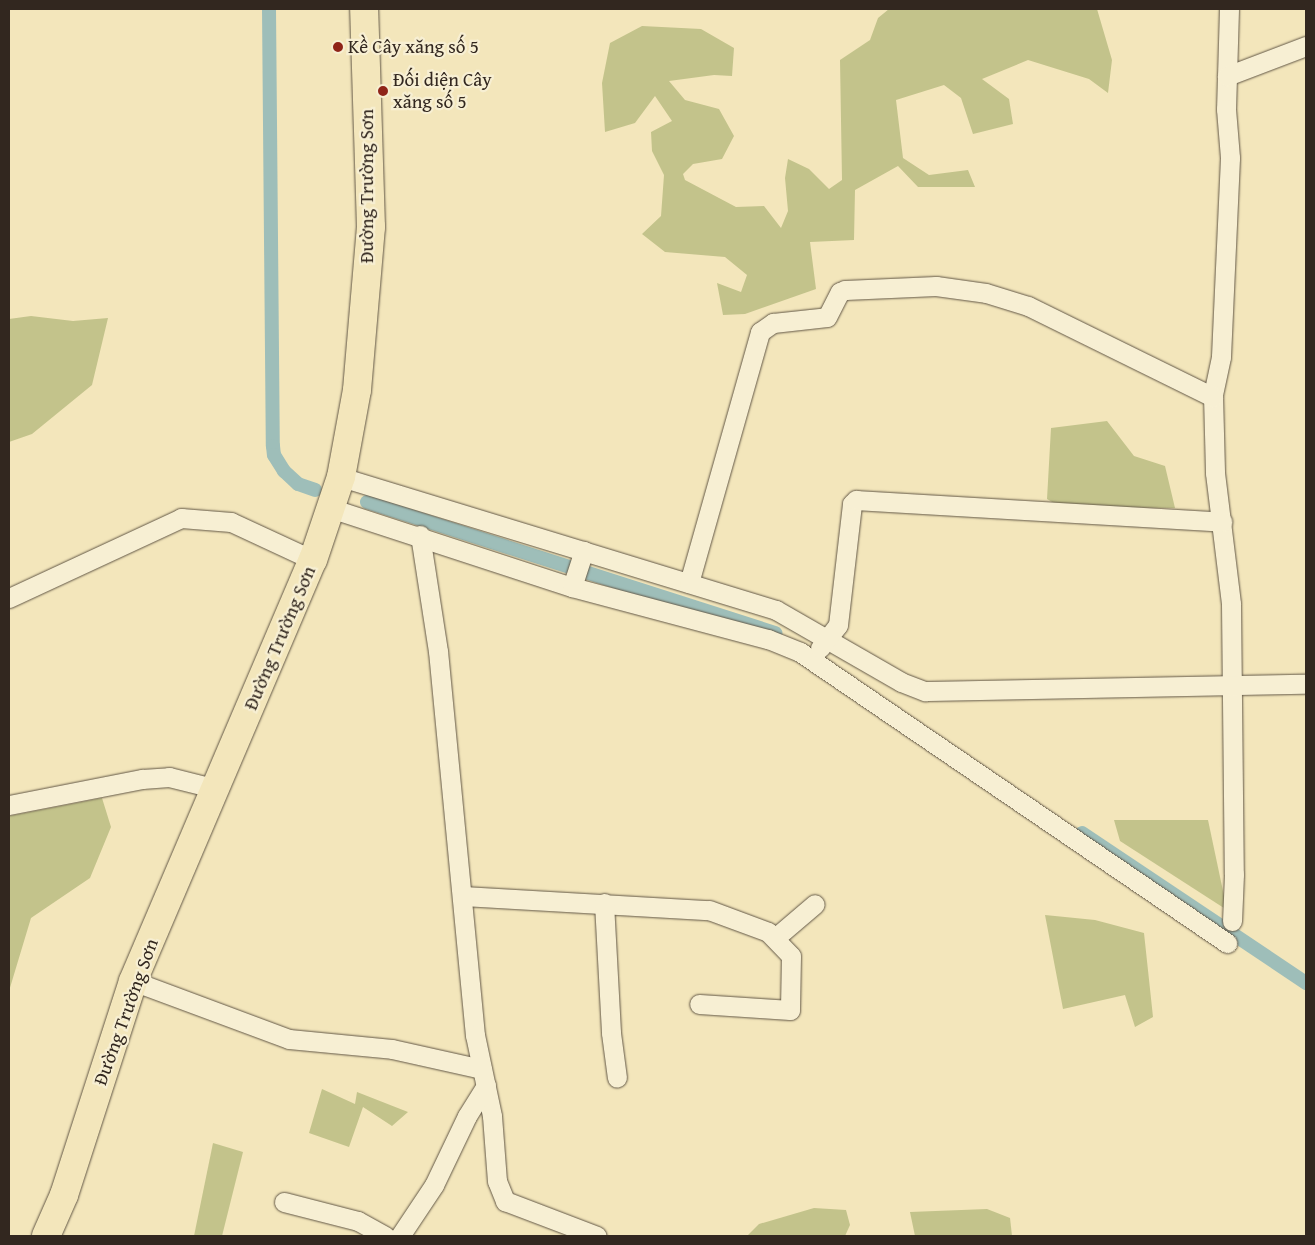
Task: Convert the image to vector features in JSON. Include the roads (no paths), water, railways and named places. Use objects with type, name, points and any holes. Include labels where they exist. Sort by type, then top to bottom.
[{"type":"highway","name":"Đường Trường Sơn","points":[[46,1236],[64,1195],[133,981],[217,788],[312,560],[341,477],[357,390],[371,227],[364,9]]},
{"type":"street","points":[[1229,9],[1227,76],[1230,158],[1221,357],[1213,397],[1215,472],[1230,604],[1233,684],[1232,921]]},
{"type":"street","points":[[1227,76],[1306,46]]},
{"type":"street","points":[[689,583],[760,332],[774,324],[826,317],[840,292],[845,290],[936,286],[986,292],[1028,306],[1213,397]]},
{"type":"street","points":[[341,477],[776,610],[901,682],[925,691],[1306,684]]},
{"type":"street","points":[[811,659],[838,626],[852,504],[856,500],[1222,522]]},
{"type":"street","points":[[330,508],[420,535],[572,587],[768,639],[811,659],[1227,943]]},
{"type":"street","points":[[9,598],[181,518],[231,522],[312,560]]},
{"type":"street","points":[[420,535],[438,651],[475,1035],[492,1116],[497,1181],[506,1200],[596,1236]]},
{"type":"street","points":[[572,587],[584,551]]},
{"type":"street","points":[[9,805],[142,779],[168,777],[217,788]]},
{"type":"street","points":[[463,896],[709,910],[728,914],[775,938],[791,956],[790,1010],[699,1004]]},
{"type":"street","points":[[604,903],[611,1033],[617,1078]]},
{"type":"street","points":[[775,938],[815,904]]},
{"type":"street","points":[[133,981],[289,1039],[392,1049],[484,1078]]},
{"type":"street","points":[[400,1236],[434,1185],[468,1116],[484,1078]]},
{"type":"street","points":[[284,1202],[358,1221],[385,1236]]},
{"type":"waterway","points":[[269,9],[273,446],[274,455],[284,471],[298,484],[315,490]]},
{"type":"waterway","points":[[367,502],[776,633]]},
{"type":"waterway","points":[[1082,833],[1306,983]]},
{"type":"place","name":"Kề Cây xăng số 5","points":[[338,47]]},
{"type":"place","name":"Đối diện Cây xăng số 5","points":[[383,91]]}]
